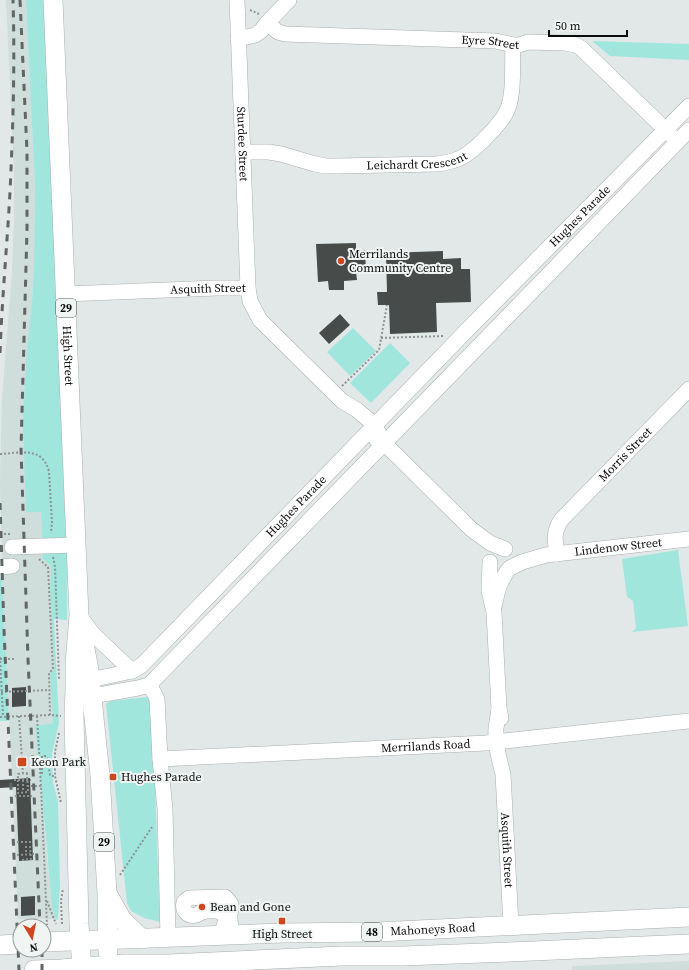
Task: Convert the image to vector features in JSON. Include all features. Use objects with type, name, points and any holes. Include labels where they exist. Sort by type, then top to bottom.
[{"type":"main road","name":"High Street","points":[[53,0],[78,616],[89,670],[86,688],[74,716],[79,924],[82,969]]},
{"type":"main road","name":"High Street","points":[[86,688],[101,790],[107,893],[109,968]]},
{"type":"main road","points":[[107,893],[122,920],[142,939]]},
{"type":"main road","name":"Mahoneys Road","points":[[80,940],[283,933],[377,932],[689,917]]},
{"type":"main road","points":[[634,919],[635,946]]},
{"type":"main road","name":"48","points":[[52,935],[80,940]]},
{"type":"main road","points":[[215,962],[214,947],[227,935]]},
{"type":"main road","points":[[0,945],[12,944]]},
{"type":"main road","name":"48","points":[[34,970],[109,968],[124,964],[162,967],[215,962],[342,956],[403,956],[689,944]]},
{"type":"street","name":"Sturdee Street","points":[[237,0],[248,288]]},
{"type":"street","points":[[238,20],[256,26],[290,0]]},
{"type":"street","points":[[238,39],[255,35],[261,31],[264,20]]},
{"type":"street","name":"Eyre Street","points":[[264,20],[278,32],[285,34],[496,41],[513,45],[528,42],[565,43],[576,45],[581,48],[677,142]]},
{"type":"street","name":"Leichardt Crescent","points":[[243,152],[281,154],[326,166],[437,164],[457,160],[473,150],[498,124],[508,110],[512,91],[513,45]]},
{"type":"street","name":"Hughes Parade","points":[[86,688],[132,671],[142,665],[471,326],[689,106]]},
{"type":"street","name":"Hughes Parade","points":[[149,685],[689,130]]},
{"type":"street","name":"Asquith Street","points":[[65,294],[248,288],[250,301],[260,320],[338,397],[350,414],[371,429],[471,529],[490,543],[506,550]]},
{"type":"street","points":[[471,326],[485,339]]},
{"type":"street","name":"Morris Street","points":[[552,554],[555,531],[561,520],[689,389]]},
{"type":"street","name":"Asquith Street","points":[[471,529],[486,551],[490,561],[490,591],[494,612],[499,709],[504,727],[501,742],[505,756],[503,774],[511,926]]},
{"type":"street","name":"Lindenow Street","points":[[509,569],[522,562],[552,554],[689,539]]},
{"type":"street","points":[[12,540],[76,544]]},
{"type":"street","points":[[501,549],[510,552],[513,558],[512,565],[509,569],[500,572],[493,569],[490,561],[492,553],[501,549]]},
{"type":"street","name":"Lindenow Street","points":[[506,550],[552,554]]},
{"type":"street","name":"Asquith Street","points":[[494,612],[496,592],[500,582],[509,569]]},
{"type":"street","points":[[78,616],[93,634],[132,671]]},
{"type":"street","points":[[167,640],[180,652]]},
{"type":"street","points":[[86,688],[138,688],[149,685],[157,699],[160,759],[165,809],[168,938]]},
{"type":"street","name":"Merrilands Road","points":[[160,759],[501,742],[689,721]]},
{"type":"path","points":[[250,10],[264,20]]},
{"type":"path","points":[[338,397],[379,350],[387,305]]},
{"type":"path","points":[[380,338],[445,336]]},
{"type":"path","points":[[0,534],[12,540]]},
{"type":"path","points":[[37,557],[48,567],[53,669],[49,673],[50,715]]},
{"type":"path","points":[[16,659],[0,658],[2,716],[50,715],[61,716],[61,721]]},
{"type":"path","points":[[1,692],[49,690]]},
{"type":"path","points":[[19,716],[23,774]]},
{"type":"path","points":[[37,716],[46,918]]},
{"type":"path","points":[[59,733],[55,752],[55,776],[61,804]]},
{"type":"path","points":[[41,786],[42,756],[47,757],[50,774],[51,776],[55,776]]},
{"type":"path","points":[[27,773],[27,786],[28,792],[18,793],[18,774],[27,773]]},
{"type":"path","points":[[14,780],[31,780]]},
{"type":"path","points":[[23,780],[23,792]]},
{"type":"path","points":[[27,786],[41,786]]},
{"type":"path","points":[[15,796],[32,796]]},
{"type":"path","points":[[119,875],[152,827]]},
{"type":"path","points":[[17,842],[34,842]]},
{"type":"path","points":[[26,846],[26,855]]},
{"type":"path","points":[[22,860],[31,860],[30,846]]},
{"type":"path","points":[[17,855],[34,854]]},
{"type":"path","points":[[62,924],[61,901],[63,885]]},
{"type":"path","points":[[46,899],[56,924]]},
{"type":"shaded area","points":[[6,0],[26,0],[35,187],[26,512],[41,512],[43,559],[51,566],[54,669],[50,674],[53,723],[35,726],[52,909],[56,919],[18,918],[3,604],[0,484],[2,400],[12,272],[14,168]]},
{"type":"shaded area","points":[[26,0],[44,0],[67,562],[67,620],[54,619],[59,723],[52,754],[53,782],[58,802],[60,885],[58,920],[56,919],[52,909],[35,726],[53,723],[50,674],[54,669],[50,584],[51,566],[43,559],[41,512],[26,512],[23,420],[34,266],[35,187]]},
{"type":"shaded area","points":[[592,41],[689,44],[689,60],[610,56]]},
{"type":"shaded area","points":[[353,328],[376,351],[350,376],[327,352]]},
{"type":"shaded area","points":[[390,343],[410,363],[371,403],[350,383]]},
{"type":"shaded area","points":[[678,550],[688,626],[632,632],[636,628],[633,601],[627,597],[622,559]]},
{"type":"shaded area","points":[[0,578],[2,578],[9,721],[0,721]]},
{"type":"shaded area","points":[[147,697],[151,698],[152,705],[160,922],[144,918],[131,911],[127,903],[106,704],[111,701]]},
{"type":"shaded area","points":[[689,961],[689,970],[572,970],[572,966]]},
{"type":"building","name":"Merrilands Community Centre","points":[[356,243],[356,251],[365,250],[366,272],[356,272],[357,280],[344,281],[344,290],[329,290],[328,281],[318,282],[316,244]]},
{"type":"building","points":[[443,251],[443,259],[461,258],[461,269],[470,269],[471,302],[436,303],[437,332],[390,334],[389,305],[378,305],[377,292],[387,292],[386,253]]},
{"type":"building","points":[[340,314],[350,325],[329,344],[319,333]]},
{"type":"building","points":[[26,687],[26,706],[12,707],[12,688]]},
{"type":"building","points":[[30,778],[33,860],[19,861],[16,787],[0,788],[0,780]]},
{"type":"building","points":[[35,896],[35,915],[21,916],[21,897]]},
{"type":"railway","points":[[0,353],[12,144],[14,72],[13,0]]},
{"type":"railway","points":[[20,0],[27,151],[27,230],[21,449],[28,659],[40,918]]},
{"type":"railway","points":[[0,503],[19,970]]},
{"type":"railway","points":[[42,958],[42,970]]},
{"type":"place","name":"Merrilands Community Centre","points":[[341,261]]},
{"type":"place","name":"Keon Park","points":[[22,762]]},
{"type":"place","name":"Hughes Parade","points":[[113,777]]},
{"type":"place","name":"Bean and Gone","points":[[202,907]]},
{"type":"place","name":"High Street","points":[[282,921]]}]
